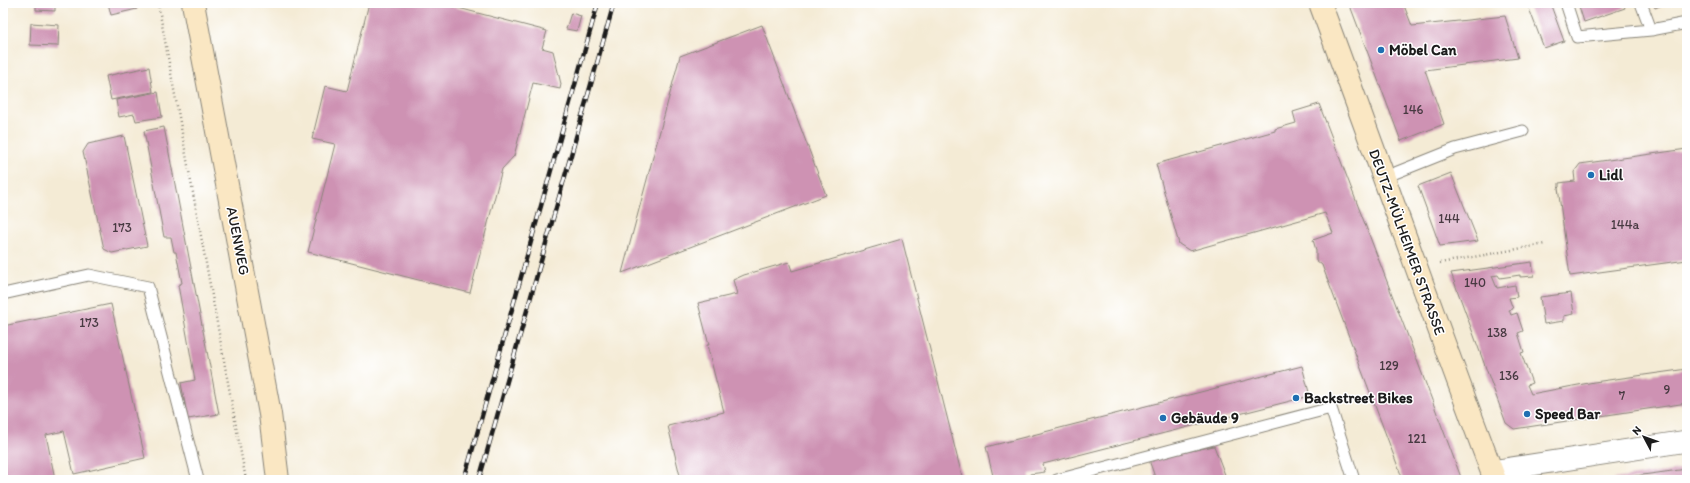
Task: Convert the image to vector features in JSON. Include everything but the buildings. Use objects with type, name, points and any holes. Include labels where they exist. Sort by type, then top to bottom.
[{"type":"street","name":"AUENWEG","points":[[193,3],[270,414],[278,480]]},
{"type":"street","name":"DEUTZ-MÜLHEIMER STRASSE","points":[[1320,3],[1385,177],[1415,266],[1494,475]]},
{"type":"street","points":[[1494,475],[1687,441]]},
{"type":"lane","points":[[1566,3],[1577,37],[1651,30],[1687,23]]},
{"type":"lane","points":[[1641,3],[1651,30]]},
{"type":"lane","points":[[1385,177],[1455,148],[1523,131]]},
{"type":"lane","points":[[3,294],[89,275],[148,287],[198,480]]},
{"type":"lane","points":[[1057,480],[1331,408],[1354,480]]},
{"type":"path","points":[[158,3],[246,480]]},
{"type":"path","points":[[1415,266],[1545,244]]},
{"type":"railway","points":[[464,480],[598,3]]},
{"type":"railway","points":[[479,480],[614,3]]},
{"type":"place","name":"Möbel Can","points":[[1381,50]]},
{"type":"place","name":"Lidl","points":[[1591,175]]},
{"type":"place","name":"Backstreet Bikes","points":[[1296,398]]},
{"type":"place","name":"Speed Bar","points":[[1527,414]]},
{"type":"place","name":"Gebäude 9","points":[[1163,418]]}]
